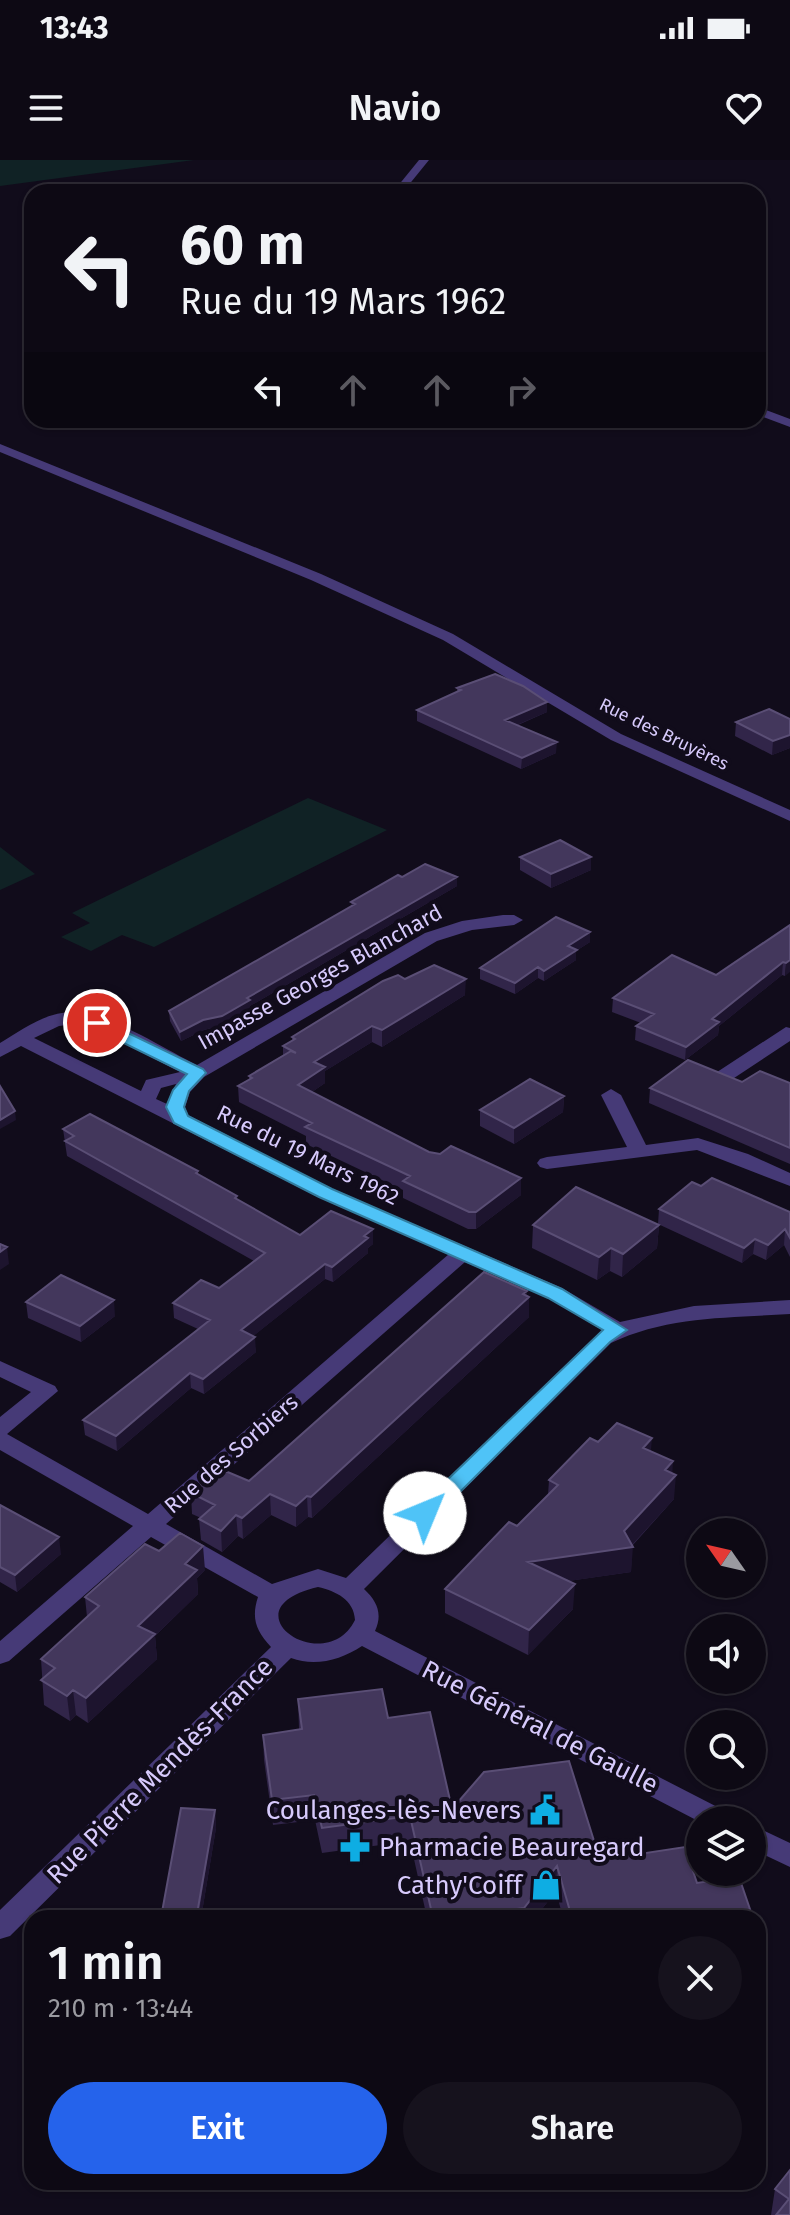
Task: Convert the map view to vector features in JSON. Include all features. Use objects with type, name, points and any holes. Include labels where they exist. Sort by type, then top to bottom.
[{"type":"street","points":[[404,184],[424,160]]},
{"type":"street","points":[[766,414],[790,423]]},
{"type":"street","name":"Rue des Bruyères","points":[[0,448],[316,577],[448,637],[616,737],[790,816]]},
{"type":"street","name":"Impasse Georges Blanchard","points":[[197,1073],[431,937],[456,926],[514,920]]},
{"type":"street","points":[[0,1051],[48,1024],[78,1017],[197,1073]]},
{"type":"street","points":[[718,1080],[786,1033],[790,1035]]},
{"type":"street","points":[[21,1039],[180,1119]]},
{"type":"street","points":[[146,1101],[153,1084],[197,1073]]},
{"type":"street","name":"Rue du 19 Mars 1962","points":[[197,1073],[181,1090],[175,1107],[180,1119],[325,1193],[555,1293],[617,1330]]},
{"type":"street","points":[[611,1095],[639,1151]]},
{"type":"street","points":[[547,1163],[698,1144],[711,1146],[790,1180]]},
{"type":"street","name":"Rue des Sorbiers","points":[[0,1655],[463,1253]]},
{"type":"street","points":[[350,1588],[593,1347],[617,1330],[661,1318],[790,1307]]},
{"type":"street","points":[[0,1368],[47,1391],[0,1429]]},
{"type":"street","points":[[0,1440],[273,1595]]},
{"type":"street","points":[[301,1580],[335,1581],[350,1588],[361,1597],[366,1609],[366,1622],[360,1634],[349,1643],[318,1653],[286,1647],[274,1638],[264,1617],[273,1595],[285,1586],[301,1580]]},
{"type":"street","name":"Rue Général de Gaulle","points":[[360,1634],[693,1806]]},
{"type":"street","name":"Rue Pierre Mendès-France","points":[[0,1928],[286,1647]]},
{"type":"street","points":[[766,1843],[790,1856]]},
{"type":"shaded area","points":[[0,160],[194,160],[0,186]]},
{"type":"shaded area","points":[[308,798],[387,830],[154,947],[122,935],[91,951],[61,937],[90,923],[72,913]]},
{"type":"shaded area","points":[[0,847],[35,874],[0,890]]},
{"type":"building","points":[[495,674],[523,686],[547,702],[505,720],[557,742],[522,758],[417,710],[461,690],[457,688]]},
{"type":"building","points":[[769,709],[790,719],[790,735],[773,741],[736,722]]},
{"type":"building","points":[[560,840],[591,857],[551,874],[520,857]]},
{"type":"building","points":[[425,864],[457,877],[247,998],[250,1000],[222,1016],[203,1020],[180,1032],[169,1011],[355,904],[351,902],[398,875],[402,877]]},
{"type":"building","points":[[556,917],[590,932],[568,946],[577,950],[544,971],[538,967],[515,983],[480,968]]},
{"type":"building","points":[[790,925],[790,960],[783,962],[712,1019],[719,1022],[686,1047],[636,1026],[654,1014],[613,998],[672,955],[716,975]]},
{"type":"building","points":[[434,965],[466,979],[382,1030],[372,1026],[314,1062],[325,1067],[298,1085],[429,1152],[440,1154],[451,1146],[521,1178],[476,1212],[469,1212],[403,1181],[410,1176],[305,1127],[312,1123],[238,1086],[291,1051],[296,1053],[283,1046],[295,1039],[292,1037],[383,981],[398,975],[405,979]]},
{"type":"building","points":[[688,1060],[742,1082],[760,1071],[790,1083],[790,1148],[650,1088]]},
{"type":"building","points":[[530,1079],[564,1096],[514,1128],[480,1110]]},
{"type":"building","points":[[0,1086],[15,1111],[0,1120]]},
{"type":"building","points":[[90,1114],[198,1171],[196,1173],[237,1196],[235,1198],[300,1235],[331,1211],[373,1229],[364,1236],[368,1238],[332,1267],[325,1264],[241,1330],[255,1337],[203,1379],[190,1373],[116,1436],[83,1420],[210,1320],[173,1303],[201,1280],[219,1288],[265,1253],[65,1141],[74,1136],[63,1129]]},
{"type":"building","points":[[712,1178],[790,1212],[790,1238],[785,1229],[768,1245],[755,1239],[744,1248],[659,1209],[692,1182],[701,1186]]},
{"type":"building","points":[[576,1187],[659,1225],[623,1254],[611,1248],[599,1257],[533,1225]]},
{"type":"building","points":[[484,1272],[527,1291],[523,1294],[529,1297],[311,1497],[307,1496],[296,1506],[270,1494],[242,1518],[236,1515],[221,1531],[199,1519],[215,1505],[191,1493],[218,1468],[249,1481]]},
{"type":"building","points":[[61,1275],[114,1300],[80,1326],[26,1302]]},
{"type":"building","points":[[617,1423],[652,1438],[643,1448],[673,1461],[665,1470],[676,1475],[624,1531],[633,1547],[528,1562],[575,1584],[529,1630],[445,1589],[509,1522],[517,1526],[558,1485],[549,1480],[590,1438],[598,1442]]},
{"type":"building","points":[[0,1505],[59,1537],[15,1575],[0,1567]]},
{"type":"building","points":[[180,1533],[203,1546],[185,1564],[197,1570],[138,1626],[155,1634],[86,1698],[73,1690],[67,1696],[41,1680],[55,1668],[41,1659],[99,1606],[85,1597],[145,1544],[159,1551]]},
{"type":"building","points":[[382,1689],[388,1718],[430,1712],[452,1809],[484,1772],[569,1761],[600,1860],[685,1847],[686,1886],[742,1886],[750,1910],[570,1910],[557,1866],[524,1908],[431,1910],[410,1816],[322,1828],[314,1795],[272,1800],[263,1735],[302,1729],[298,1699]]},
{"type":"building","points":[[181,1808],[215,1810],[198,1910],[162,1910]]},
{"type":"building","points":[[790,2170],[790,2215],[776,2215],[789,2199],[775,2189]]},
{"type":"place","name":"Coulanges-lès-Nevers","points":[[545,1810]]},
{"type":"place","name":"Pharmacie Beauregard","points":[[355,1847]]},
{"type":"place","name":"Cathy'Coiff","points":[[546,1885]]},
{"type":"route","points":[[97,1023],[197,1073],[181,1090],[175,1107],[180,1119],[325,1193],[555,1293],[617,1330],[603,1338],[425,1513]]}]
